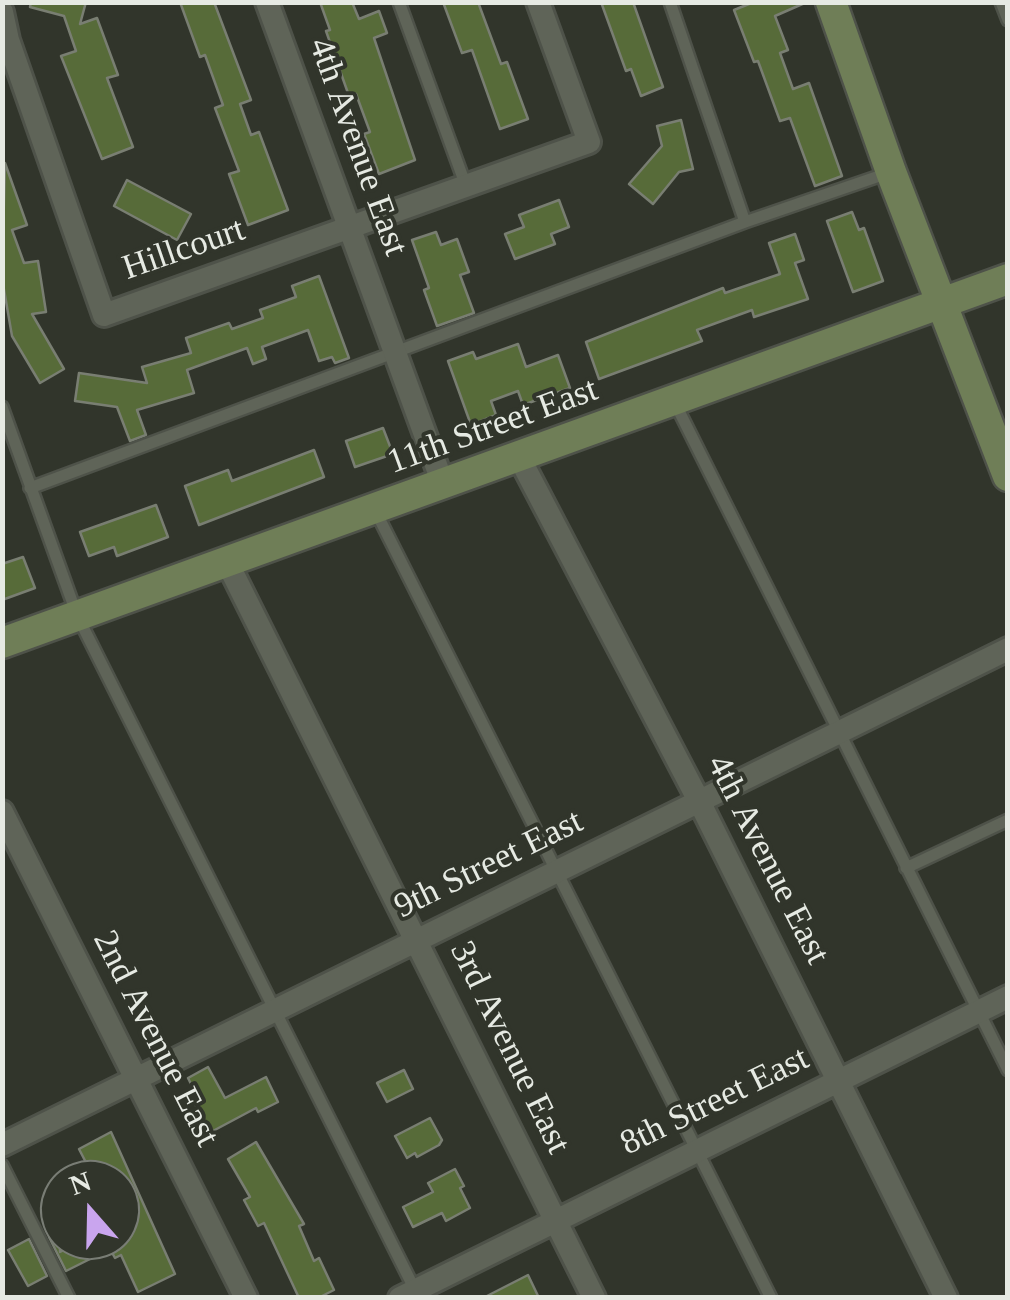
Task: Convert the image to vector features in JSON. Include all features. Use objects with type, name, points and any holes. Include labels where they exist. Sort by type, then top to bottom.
[{"type":"street","name":"4th Avenue East","points":[[268,2],[443,484]]},
{"type":"street","name":"Hillcourt","points":[[2,12],[5,41],[104,315],[589,142],[538,2]]},
{"type":"street","points":[[831,2],[891,172],[1008,476]]},
{"type":"street","name":"11th Street East","points":[[2,643],[1008,278]]},
{"type":"street","name":"4th Avenue East","points":[[519,456],[698,800],[946,1298]]},
{"type":"street","name":"3rd Avenue East","points":[[227,562],[594,1298]]},
{"type":"street","name":"9th Street East","points":[[2,1145],[1008,649]]},
{"type":"street","name":"2nd Avenue East","points":[[2,812],[246,1298]]},
{"type":"street","name":"8th Street East","points":[[412,1295],[1008,997]]},
{"type":"lane","points":[[399,2],[467,187]]},
{"type":"lane","points":[[670,2],[745,222]]},
{"type":"lane","points":[[1001,2],[1008,20]]},
{"type":"lane","points":[[30,488],[745,222],[891,172]]},
{"type":"lane","points":[[674,401],[1008,1070]]},
{"type":"lane","points":[[2,407],[77,616],[412,1295]]},
{"type":"lane","points":[[374,510],[770,1298]]},
{"type":"lane","points":[[906,868],[1008,820]]},
{"type":"lane","points":[[2,1165],[69,1298]]},
{"type":"building","points":[[31,2],[86,2],[80,24],[97,18],[118,75],[107,78],[133,147],[102,159],[61,56],[76,51],[64,16],[30,7]]},
{"type":"building","points":[[180,2],[214,2],[251,100],[240,104],[251,135],[259,132],[288,210],[248,225],[229,174],[239,171],[215,108],[223,105]]},
{"type":"building","points":[[320,2],[352,2],[359,19],[379,11],[387,33],[374,38],[415,160],[379,174],[364,134],[370,132],[356,94],[349,96]]},
{"type":"building","points":[[443,2],[478,2],[501,64],[507,62],[528,119],[500,129],[472,50],[462,53]]},
{"type":"building","points":[[601,2],[633,2],[663,87],[641,96],[631,69],[626,71]]},
{"type":"building","points":[[754,2],[807,2],[775,16],[788,50],[780,53],[793,89],[809,83],[842,176],[815,186],[790,118],[780,121],[734,10]]},
{"type":"building","points":[[681,120],[693,169],[679,172],[653,204],[629,184],[662,146],[657,126]]},
{"type":"building","points":[[5,163],[27,225],[12,230],[24,263],[38,261],[46,312],[32,314],[64,369],[40,383],[12,336],[2,278]]},
{"type":"building","points":[[127,180],[191,214],[177,240],[114,206]]},
{"type":"building","points":[[559,200],[569,227],[551,234],[555,244],[515,259],[505,234],[524,227],[519,215]]},
{"type":"building","points":[[852,212],[859,230],[864,228],[883,281],[853,292],[827,221]]},
{"type":"building","points":[[436,232],[441,245],[457,239],[469,272],[460,275],[474,313],[437,326],[412,240]]},
{"type":"building","points":[[795,234],[804,260],[795,263],[808,299],[754,317],[752,310],[697,330],[702,341],[599,379],[586,342],[723,288],[725,293],[780,274],[769,243]]},
{"type":"building","points":[[319,276],[349,358],[335,363],[332,357],[319,361],[308,330],[262,347],[266,359],[253,364],[247,348],[187,370],[194,393],[137,410],[146,435],[130,441],[117,407],[75,401],[79,373],[147,383],[142,367],[191,353],[186,338],[229,323],[232,329],[263,318],[260,310],[296,297],[292,286]]},
{"type":"building","points":[[518,344],[526,367],[558,355],[570,388],[523,405],[518,391],[491,401],[496,415],[471,425],[448,361],[473,352],[476,359]]},
{"type":"building","points":[[383,428],[393,454],[355,467],[346,441]]},
{"type":"building","points":[[314,450],[324,477],[199,525],[185,486],[228,470],[232,481]]},
{"type":"building","points":[[156,505],[168,537],[117,556],[114,547],[89,556],[80,532]]},
{"type":"building","points":[[23,557],[35,588],[2,600],[2,564]]},
{"type":"building","points":[[208,1067],[225,1098],[266,1077],[278,1102],[258,1112],[256,1108],[211,1132],[192,1099],[197,1096],[188,1078]]},
{"type":"building","points":[[404,1070],[413,1089],[387,1102],[377,1083]]},
{"type":"building","points":[[430,1118],[442,1140],[417,1157],[415,1153],[407,1158],[395,1136]]},
{"type":"building","points":[[111,1132],[124,1160],[85,1160],[79,1149]]},
{"type":"building","points":[[256,1142],[304,1224],[299,1226],[314,1261],[319,1258],[334,1290],[318,1298],[299,1298],[264,1223],[258,1226],[244,1200],[250,1197],[228,1159]]},
{"type":"building","points":[[455,1169],[470,1208],[446,1221],[442,1213],[413,1227],[403,1207],[433,1192],[428,1183]]},
{"type":"building","points":[[140,1196],[175,1274],[138,1292],[123,1260],[140,1260]]},
{"type":"building","points":[[29,1239],[47,1276],[28,1286],[8,1250]]},
{"type":"building","points":[[60,1260],[88,1260],[66,1271]]},
{"type":"building","points":[[528,1275],[539,1298],[483,1298]]}]
